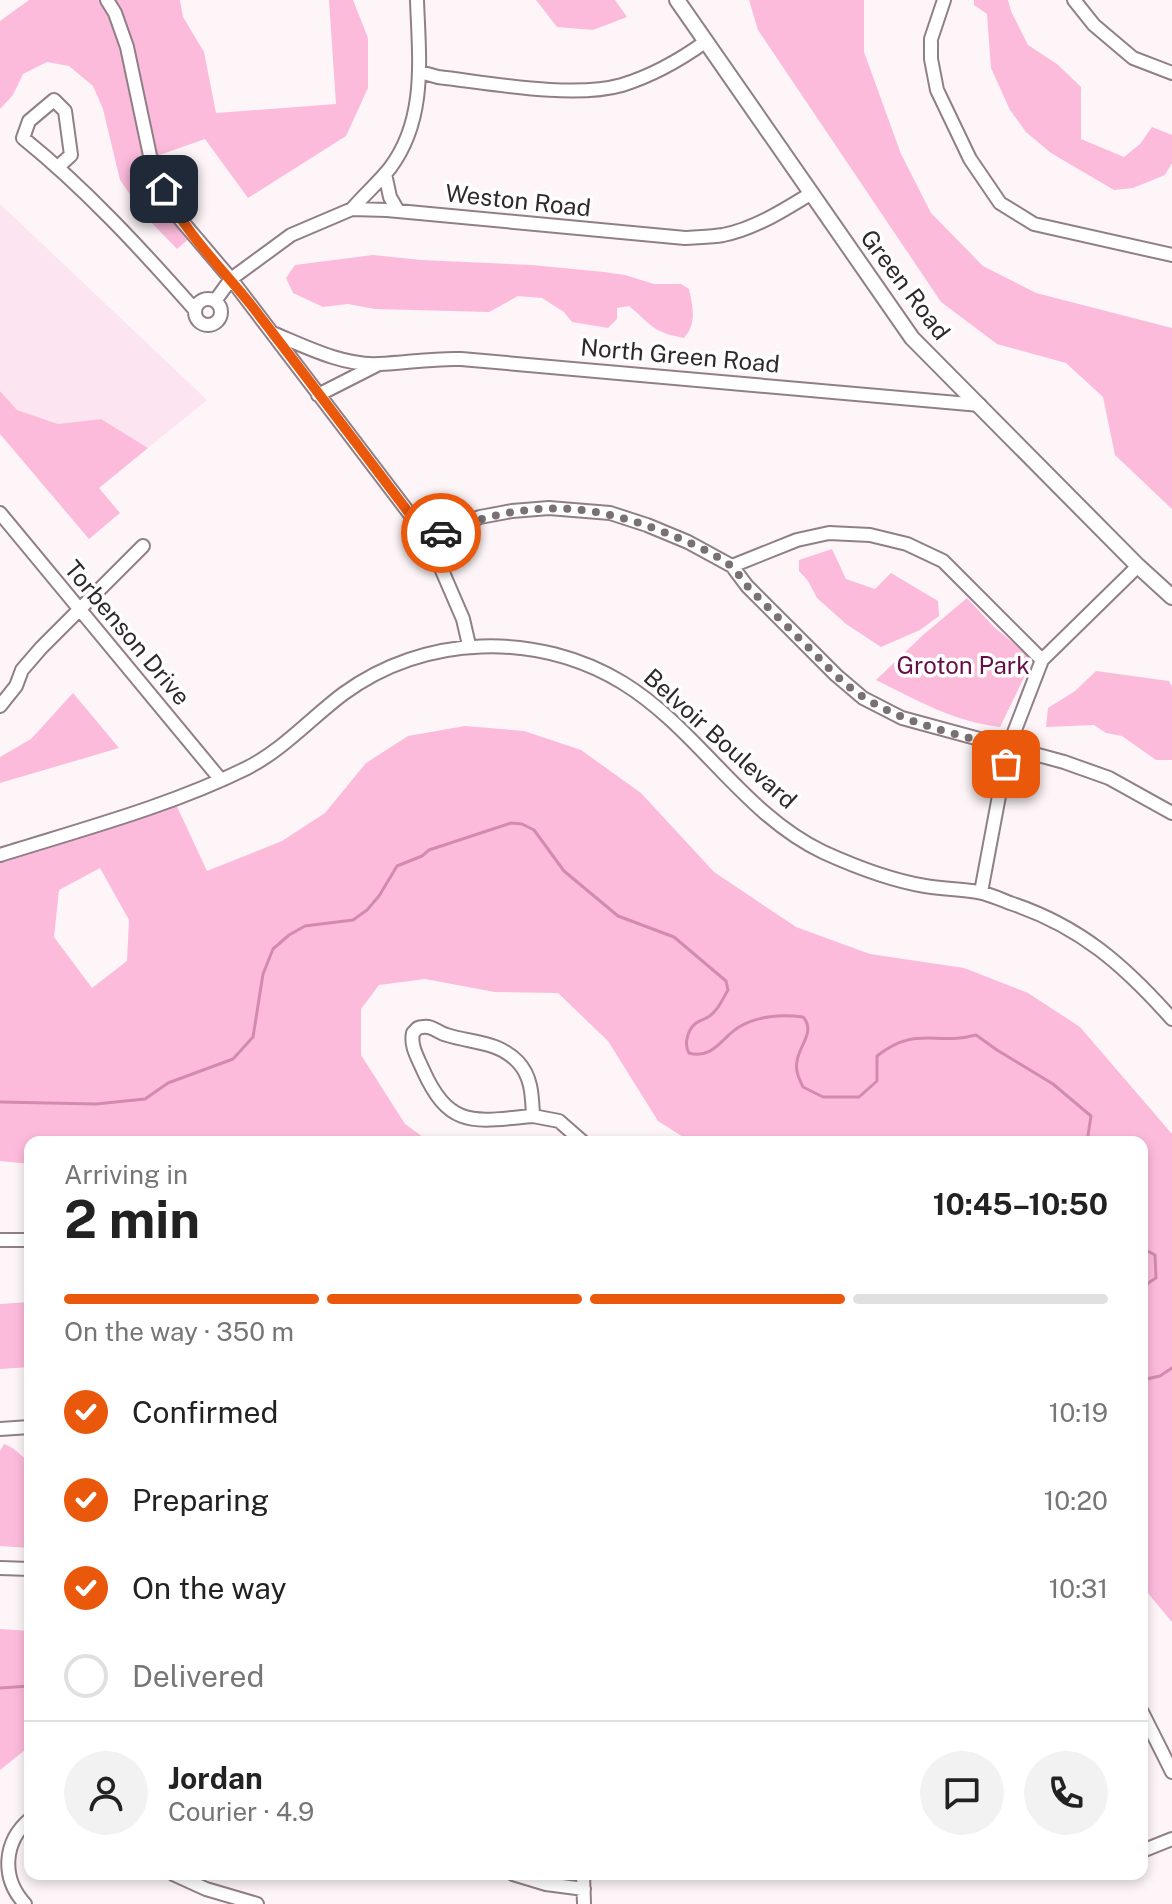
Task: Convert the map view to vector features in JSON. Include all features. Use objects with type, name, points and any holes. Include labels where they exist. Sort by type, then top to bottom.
[{"type":"main road","name":"Green Road","points":[[677,0],[912,338],[1172,597]]},
{"type":"street","points":[[107,0],[127,47],[152,165],[175,213],[231,279],[428,538],[463,619],[469,645]]},
{"type":"street","points":[[352,209],[385,174],[408,139],[419,94],[417,0]]},
{"type":"street","points":[[944,0],[931,39],[937,90],[970,159],[1000,203],[1034,224],[1172,255]]},
{"type":"street","points":[[1074,0],[1094,25],[1133,58],[1172,73]]},
{"type":"street","points":[[420,72],[438,77],[531,87],[589,89],[621,85],[655,72],[705,42]]},
{"type":"street","points":[[58,167],[71,155],[65,111],[54,100],[29,121],[23,138],[58,167],[155,265],[195,310],[200,322],[207,325],[216,323],[221,311],[215,301],[203,301],[195,310]]},
{"type":"street","points":[[385,174],[390,197],[398,211]]},
{"type":"street","name":"Weston Road","points":[[215,301],[231,279],[291,235],[352,209],[685,238],[723,235],[744,229],[810,194]]},
{"type":"street","name":"North Green Road","points":[[272,333],[351,361],[377,365],[433,358],[461,359],[980,405]]},
{"type":"street","name":"North Green Road","points":[[318,395],[377,365]]},
{"type":"street","points":[[428,538],[480,517],[549,508],[623,517],[675,536],[732,566],[758,597],[863,698],[902,718],[1064,762],[1109,778],[1172,813]]},
{"type":"street","name":"Torbenson Drive","points":[[0,513],[221,780]]},
{"type":"street","points":[[732,566],[797,540],[829,533],[870,535],[907,544],[943,561],[1042,660]]},
{"type":"street","points":[[0,706],[41,648],[143,546]]},
{"type":"street","points":[[981,892],[1008,748],[1042,660],[1138,566]]},
{"type":"street","name":"Belvoir Boulevard","points":[[0,855],[205,788],[251,766],[289,740],[343,694],[407,661],[469,645],[528,649],[593,668],[624,684],[663,714],[755,804],[809,845],[861,870],[922,886],[981,892],[1039,912],[1107,953],[1172,1019]]},
{"type":"street","points":[[533,1116],[530,1081],[508,1053],[496,1046],[448,1036],[428,1026],[413,1033],[414,1049],[433,1092],[453,1112],[469,1119],[533,1116],[559,1121],[576,1136]]},
{"type":"street","points":[[0,1240],[24,1240]]},
{"type":"street","points":[[0,1429],[24,1427]]},
{"type":"street","points":[[0,1568],[24,1569]]},
{"type":"street","points":[[1148,1724],[1172,1772]]},
{"type":"street","points":[[24,1826],[10,1850],[8,1869],[14,1890],[25,1904]]},
{"type":"street","points":[[1148,1849],[1172,1839]]},
{"type":"street","points":[[186,1880],[257,1904]]},
{"type":"street","points":[[533,1880],[584,1889]]},
{"type":"street","points":[[583,1880],[584,1904]]},
{"type":"shaded area","points":[[0,204],[207,400],[148,448],[101,419],[58,424],[17,410],[0,391]]},
{"type":"green space","points":[[29,0],[180,0],[183,17],[204,52],[216,113],[336,104],[329,0],[353,0],[368,38],[368,88],[346,136],[248,198],[205,139],[151,158],[192,236],[177,249],[145,216],[120,180],[103,109],[93,86],[69,66],[47,62],[23,74],[13,95],[0,109],[0,21]]},
{"type":"green space","points":[[536,0],[615,0],[627,17],[593,30],[557,27]]},
{"type":"green space","points":[[749,0],[864,0],[864,52],[901,154],[931,213],[983,266],[1036,293],[1172,328],[1172,509],[1115,455],[1103,397],[1066,363],[997,344],[941,302],[758,30]]},
{"type":"green space","points":[[974,0],[1008,0],[1028,45],[1057,64],[1081,87],[1081,139],[1124,157],[1140,144],[1152,127],[1172,135],[1172,163],[1165,175],[1133,188],[1114,190],[1051,153],[1026,132],[1010,110],[991,68],[987,14],[974,5]]},
{"type":"green space","points":[[373,255],[532,265],[625,275],[654,284],[681,284],[689,289],[692,321],[684,338],[673,336],[653,327],[629,306],[617,308],[617,319],[608,328],[572,322],[564,312],[542,298],[518,296],[489,312],[375,309],[348,304],[323,307],[293,293],[286,278],[295,265]]},
{"type":"green space","points":[[0,391],[17,410],[58,424],[101,419],[148,448],[99,488],[120,513],[89,539],[0,434]]},
{"type":"green space","points":[[832,549],[846,579],[875,589],[891,573],[938,601],[939,616],[920,630],[881,647],[846,624],[817,598],[799,571],[799,560]]},
{"type":"green space","name":"Groton Park","points":[[967,598],[994,627],[1033,659],[1000,727],[952,715],[876,680]]},
{"type":"green space","points":[[1096,671],[1169,681],[1172,687],[1172,760],[1156,760],[1122,736],[1106,733],[1094,725],[1046,727],[1048,708],[1075,691]]},
{"type":"green space","points":[[73,693],[119,748],[0,783],[0,757],[31,739]]},
{"type":"green space","points":[[465,726],[524,731],[581,750],[641,793],[714,872],[796,927],[870,954],[964,968],[1028,993],[1080,1027],[1172,1134],[1172,1622],[1148,1593],[1148,1136],[682,1136],[658,1121],[608,1041],[558,993],[495,992],[425,979],[379,985],[361,1009],[361,1055],[405,1124],[422,1136],[24,1136],[24,1163],[0,1161],[0,855],[173,798],[207,871],[282,841],[325,813],[366,763],[408,736]],"holes":[[[100,868],[129,920],[127,961],[92,988],[54,937],[59,890]]]},
{"type":"green space","points":[[24,1302],[24,1367],[0,1369],[0,1304]]},
{"type":"green space","points":[[4,1444],[24,1457],[24,1548],[0,1546],[0,1451]]},
{"type":"green space","points":[[0,1629],[24,1631],[24,1751],[0,1770]]},
{"type":"waterway","points":[[0,1102],[96,1104],[145,1099],[168,1083],[233,1059],[253,1037],[263,974],[273,949],[289,935],[305,926],[353,920],[379,896],[397,866],[429,850],[511,823],[534,830],[564,871],[618,916],[674,937],[726,981],[728,990],[718,1008],[690,1030],[687,1042],[689,1053],[711,1050],[739,1027],[754,1020],[778,1016],[803,1017],[808,1028],[797,1065],[803,1087],[823,1097],[859,1097],[877,1081],[877,1056],[891,1047],[915,1039],[976,1035],[1053,1084],[1091,1116],[1088,1136]]},
{"type":"waterway","points":[[1148,1251],[1155,1255],[1156,1278],[1148,1283]]},
{"type":"waterway","points":[[1148,1379],[1160,1376],[1172,1368]]},
{"type":"waterway","points":[[0,1688],[24,1686]]},
{"type":"way so far","points":[[441,533],[480,517],[549,508],[610,513],[647,525],[688,542],[732,566],[791,631],[863,698],[902,718],[1008,748],[1006,764]]},
{"type":"route","points":[[164,189],[175,213],[192,236],[231,279],[428,538],[441,533]]}]
